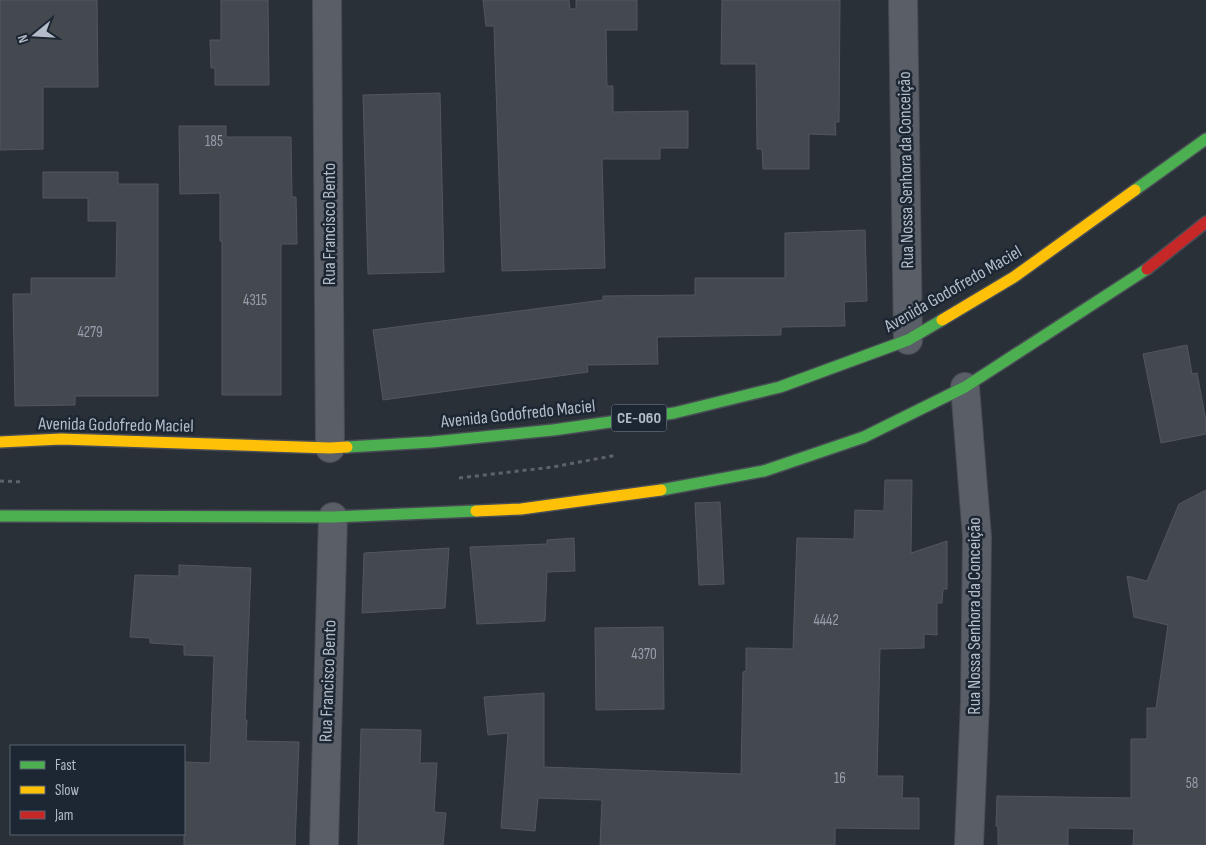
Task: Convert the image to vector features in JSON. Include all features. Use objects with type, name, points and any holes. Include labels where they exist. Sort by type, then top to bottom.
[{"type":"main road","name":"Avenida Godofredo Maciel","points":[[0,442],[61,439],[330,448],[432,442],[674,413],[780,388],[908,340],[1014,277],[1206,139]]},
{"type":"main road","points":[[0,516],[333,517],[521,509],[669,489],[764,471],[864,437],[965,387],[1143,273],[1206,222]]},
{"type":"street","name":"Rua Francisco Bento","points":[[327,0],[330,448]]},
{"type":"street","name":"Rua Nossa Senhora da Conceição","points":[[903,0],[908,340]]},
{"type":"street","name":"Rua Nossa Senhora da Conceição","points":[[965,387],[977,537],[975,702],[969,845]]},
{"type":"street","name":"Rua Francisco Bento","points":[[324,845],[333,517]]},
{"type":"building","points":[[0,0],[97,0],[98,87],[43,87],[43,149],[0,150]]},
{"type":"building","points":[[221,0],[268,0],[269,85],[215,85],[215,68],[211,68],[210,40],[221,40]]},
{"type":"building","points":[[483,0],[569,0],[570,9],[576,9],[576,0],[637,0],[637,30],[606,30],[607,86],[613,86],[613,112],[688,111],[688,148],[660,148],[660,159],[602,159],[605,268],[502,271],[494,26],[486,26]]},
{"type":"building","points":[[722,0],[840,0],[839,122],[835,122],[836,135],[809,134],[809,169],[763,169],[762,149],[757,149],[756,64],[721,64]]},
{"type":"building","points":[[440,93],[444,272],[368,274],[363,95]]},
{"type":"building","points":[[179,126],[226,126],[226,137],[291,137],[292,197],[296,197],[297,244],[281,244],[281,395],[222,395],[222,241],[220,241],[220,193],[180,194]]},
{"type":"building","points":[[43,172],[118,172],[118,184],[158,184],[158,396],[75,396],[75,405],[15,406],[13,294],[31,294],[31,278],[116,278],[117,221],[88,221],[88,198],[43,198]]},
{"type":"building","points":[[865,230],[867,301],[844,302],[845,326],[781,327],[781,335],[657,337],[658,364],[587,365],[588,372],[383,400],[373,330],[603,300],[603,296],[695,295],[695,278],[785,278],[785,233]]},
{"type":"building","points":[[1187,345],[1192,374],[1197,373],[1206,421],[1206,434],[1161,443],[1143,354]]},
{"type":"building","points":[[885,480],[912,480],[911,553],[947,541],[947,589],[943,589],[942,603],[937,603],[937,635],[924,634],[924,648],[880,649],[877,776],[903,776],[902,798],[919,798],[919,829],[835,828],[835,845],[600,845],[602,800],[538,798],[535,831],[501,828],[508,733],[488,735],[484,697],[544,693],[544,767],[741,774],[743,672],[746,671],[746,648],[793,649],[797,538],[854,539],[855,510],[884,511]]},
{"type":"building","points":[[1206,490],[1206,845],[1133,845],[1134,829],[1068,828],[1068,845],[998,845],[998,826],[996,826],[997,796],[1131,798],[1131,739],[1147,739],[1147,708],[1156,708],[1168,625],[1134,617],[1127,576],[1147,581],[1179,504]]},
{"type":"building","points":[[720,502],[724,584],[699,585],[695,503]]},
{"type":"building","points":[[574,538],[575,571],[547,572],[545,621],[477,624],[470,547],[547,544],[547,540]]},
{"type":"building","points":[[449,548],[445,608],[362,613],[364,553]]},
{"type":"building","points":[[179,565],[251,568],[245,720],[247,720],[246,741],[299,742],[295,845],[184,845],[185,762],[210,763],[214,656],[184,655],[184,645],[150,643],[150,638],[130,637],[135,575],[179,576]]},
{"type":"building","points":[[663,627],[664,709],[596,710],[595,628]]},
{"type":"building","points":[[361,729],[421,730],[420,763],[437,763],[434,812],[446,813],[443,845],[358,845]]},
{"type":"traffic: fast","points":[[1135,190],[1206,139]]},
{"type":"traffic: fast","points":[[661,490],[764,471],[864,437],[965,387],[1147,269]]},
{"type":"traffic: fast","points":[[347,447],[432,442],[553,430],[674,413],[780,387],[908,340],[942,320]]},
{"type":"traffic: fast","points":[[0,516],[333,517],[476,511]]},
{"type":"traffic: slow","points":[[942,320],[1014,277],[1135,190]]},
{"type":"traffic: slow","points":[[0,442],[61,439],[347,447]]},
{"type":"traffic: slow","points":[[476,511],[521,509],[661,490]]},
{"type":"traffic: jam","points":[[1147,269],[1206,222]]}]
